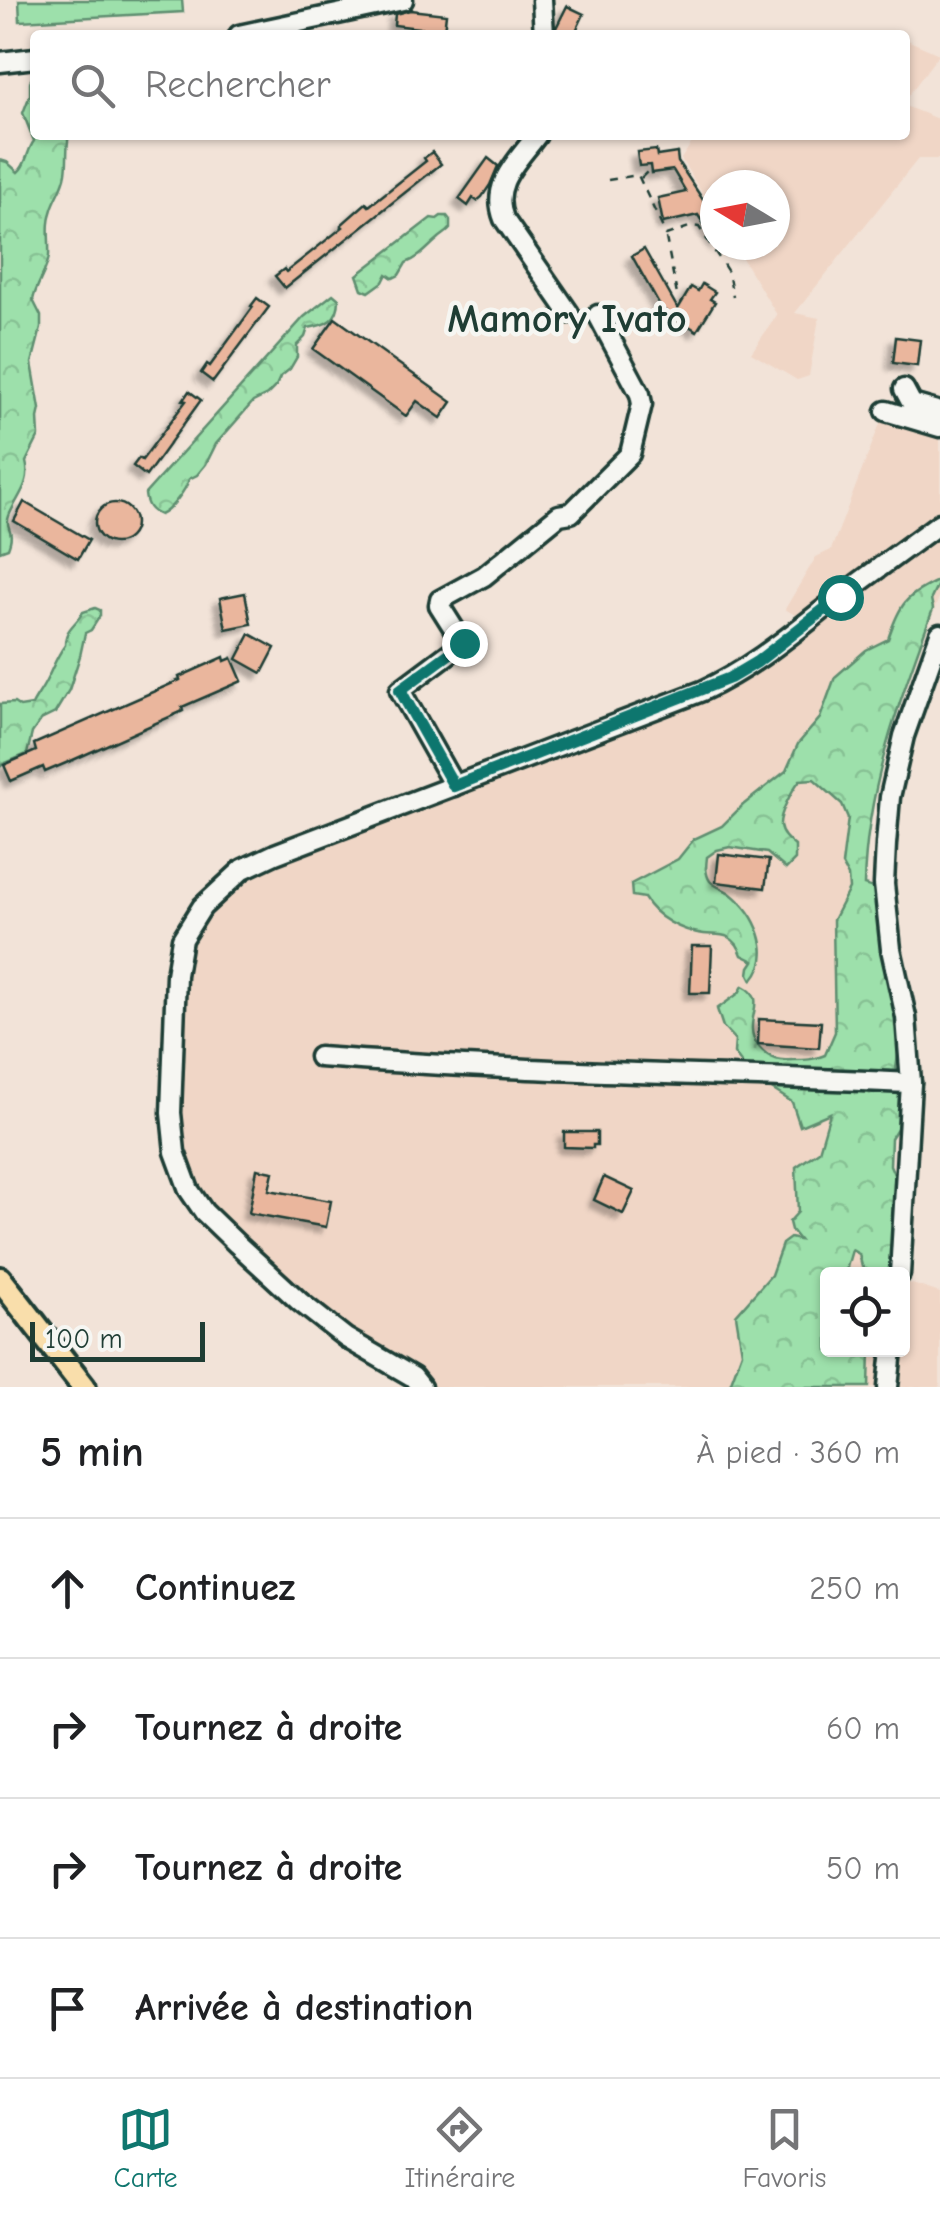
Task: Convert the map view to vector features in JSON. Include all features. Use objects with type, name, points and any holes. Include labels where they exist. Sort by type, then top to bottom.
[{"type":"main road","points":[[0,1279],[84,1387]]},
{"type":"street","points":[[262,30],[403,0]]},
{"type":"street","points":[[542,0],[544,30]]},
{"type":"street","points":[[0,62],[30,59]]},
{"type":"street","points":[[533,140],[505,177],[499,206],[569,314]]},
{"type":"street","points":[[454,786],[400,690],[464,643],[439,605],[440,600],[484,576],[559,515],[571,513],[630,454],[642,404],[640,394],[598,315]]},
{"type":"street","points":[[904,389],[912,404],[940,412]]},
{"type":"street","points":[[886,411],[940,426]]},
{"type":"street","points":[[421,1387],[413,1377],[346,1338],[300,1302],[204,1212],[189,1190],[175,1152],[171,1113],[176,975],[182,939],[190,924],[202,907],[243,869],[730,678],[757,662],[940,523]]},
{"type":"street","points":[[900,1267],[910,1082],[906,1017],[887,916],[886,844],[890,797],[904,736],[940,634]]},
{"type":"street","points":[[320,1057],[559,1071],[910,1082]]},
{"type":"street","points":[[888,1387],[891,1357]]},
{"type":"path","points":[[641,178],[650,169]]},
{"type":"path","points":[[608,180],[638,175],[641,178],[666,234],[676,295]]},
{"type":"path","points":[[666,234],[699,227],[728,272],[733,297]]},
{"type":"shaded area","points":[[910,41],[939,54],[910,93]]},
{"type":"shaded area","points":[[910,108],[940,120],[940,159],[918,159],[795,313],[819,318],[809,376],[797,380],[751,353],[777,315],[743,260],[790,260],[790,170],[700,170],[700,190],[681,159],[694,140],[910,140]]},
{"type":"shaded area","points":[[883,416],[940,433],[940,595],[890,729],[865,854],[864,955],[879,1267],[820,1267],[820,1357],[910,1357],[910,1283],[940,1293],[940,1387],[428,1387],[349,1335],[207,1209],[181,1151],[177,1113],[182,1071],[182,974],[195,926],[243,875],[275,859],[504,776],[704,697],[806,617],[785,609],[816,557],[831,550]]},
{"type":"green space","points":[[19,0],[182,0],[183,12],[20,21]]},
{"type":"green space","points":[[30,95],[30,131],[23,113]]},
{"type":"green space","points":[[69,140],[65,178],[49,221],[48,262],[33,300],[41,316],[32,363],[40,409],[39,436],[26,462],[25,484],[9,516],[8,548],[0,551],[0,160],[18,172],[34,141]]},
{"type":"green space","points":[[441,216],[450,220],[447,232],[406,263],[399,275],[393,278],[387,274],[369,292],[362,289],[357,275],[431,218]]},
{"type":"green space","points":[[333,294],[339,299],[334,317],[308,328],[297,345],[297,357],[276,386],[253,402],[216,444],[206,464],[189,479],[173,505],[160,515],[154,512],[145,494],[304,317]]},
{"type":"green space","points":[[940,580],[878,779],[864,885],[877,889],[882,907],[879,925],[889,974],[888,990],[896,999],[902,1031],[896,1068],[908,1092],[901,1122],[891,1138],[890,1165],[899,1186],[899,1236],[890,1267],[863,1267],[859,1254],[852,1250],[847,1267],[820,1267],[820,1357],[870,1357],[869,1387],[729,1387],[742,1352],[736,1315],[771,1275],[782,1244],[790,1238],[799,1240],[789,1222],[798,1212],[796,1167],[819,1151],[830,1113],[800,1126],[792,1102],[750,1075],[734,1053],[735,1040],[723,1027],[717,1009],[743,986],[754,995],[753,1034],[763,1051],[782,1060],[825,1055],[835,1032],[833,920],[849,889],[842,865],[848,818],[842,804],[814,779],[800,780],[780,821],[782,832],[795,846],[795,860],[786,869],[767,853],[730,847],[707,857],[710,881],[740,902],[760,934],[762,958],[752,980],[749,974],[754,961],[742,955],[733,940],[678,927],[655,912],[644,898],[632,896],[631,884],[678,859],[694,839],[722,826],[786,771],[798,744],[820,718],[835,677],[866,650],[888,639],[896,617],[919,590]]},
{"type":"green space","points":[[100,610],[100,616],[85,633],[69,690],[55,713],[41,720],[32,733],[27,754],[0,767],[0,704],[32,705],[69,631],[83,612]]},
{"type":"building","points":[[567,6],[584,14],[576,30],[556,28]]},
{"type":"building","points":[[410,10],[446,14],[444,30],[394,25],[395,14]]},
{"type":"building","points":[[656,150],[657,156],[677,153],[678,162],[700,195],[700,218],[698,215],[663,223],[658,198],[686,192],[673,170],[651,173],[650,165],[639,166],[637,152]]},
{"type":"building","points":[[432,152],[441,164],[285,288],[275,276],[284,269],[286,272],[343,227],[366,203],[369,206]]},
{"type":"building","points":[[488,158],[498,166],[482,197],[477,201],[473,198],[468,206],[459,199]]},
{"type":"building","points":[[644,249],[678,309],[691,287],[698,291],[702,284],[715,292],[710,299],[715,302],[697,331],[661,308],[632,256]]},
{"type":"building","points":[[257,298],[269,307],[213,382],[201,373],[207,364],[210,366]]},
{"type":"building","points":[[335,318],[452,402],[441,418],[417,401],[406,416],[313,349]]},
{"type":"building","points":[[896,337],[920,340],[917,366],[893,363]]},
{"type":"building","points":[[189,391],[201,400],[146,476],[133,466],[139,458],[142,460],[186,401],[183,400]]},
{"type":"building","points":[[24,502],[89,540],[78,559],[14,521]]},
{"type":"building","points":[[115,503],[129,509],[135,523],[129,537],[115,543],[101,537],[95,523],[101,509]]},
{"type":"building","points":[[245,593],[251,624],[226,629],[220,598]]},
{"type":"building","points":[[250,634],[275,648],[262,673],[237,659]]},
{"type":"building","points":[[224,657],[225,661],[232,658],[242,681],[73,760],[11,781],[4,765],[36,751],[34,744]]},
{"type":"building","points":[[719,854],[769,860],[765,888],[716,882]]},
{"type":"building","points":[[692,946],[712,946],[710,993],[690,993]]},
{"type":"building","points":[[759,1019],[821,1022],[819,1048],[758,1044]]},
{"type":"building","points":[[564,1132],[597,1132],[597,1145],[564,1147]]},
{"type":"building","points":[[257,1169],[273,1172],[269,1190],[331,1201],[326,1227],[249,1213]]},
{"type":"building","points":[[604,1177],[634,1191],[623,1214],[594,1200]]},
{"type":"district","name":"Mamory Ivato","points":[[567,319]]},
{"type":"route","points":[[464,643],[400,688],[454,786],[730,678],[757,662],[840,597]]}]
